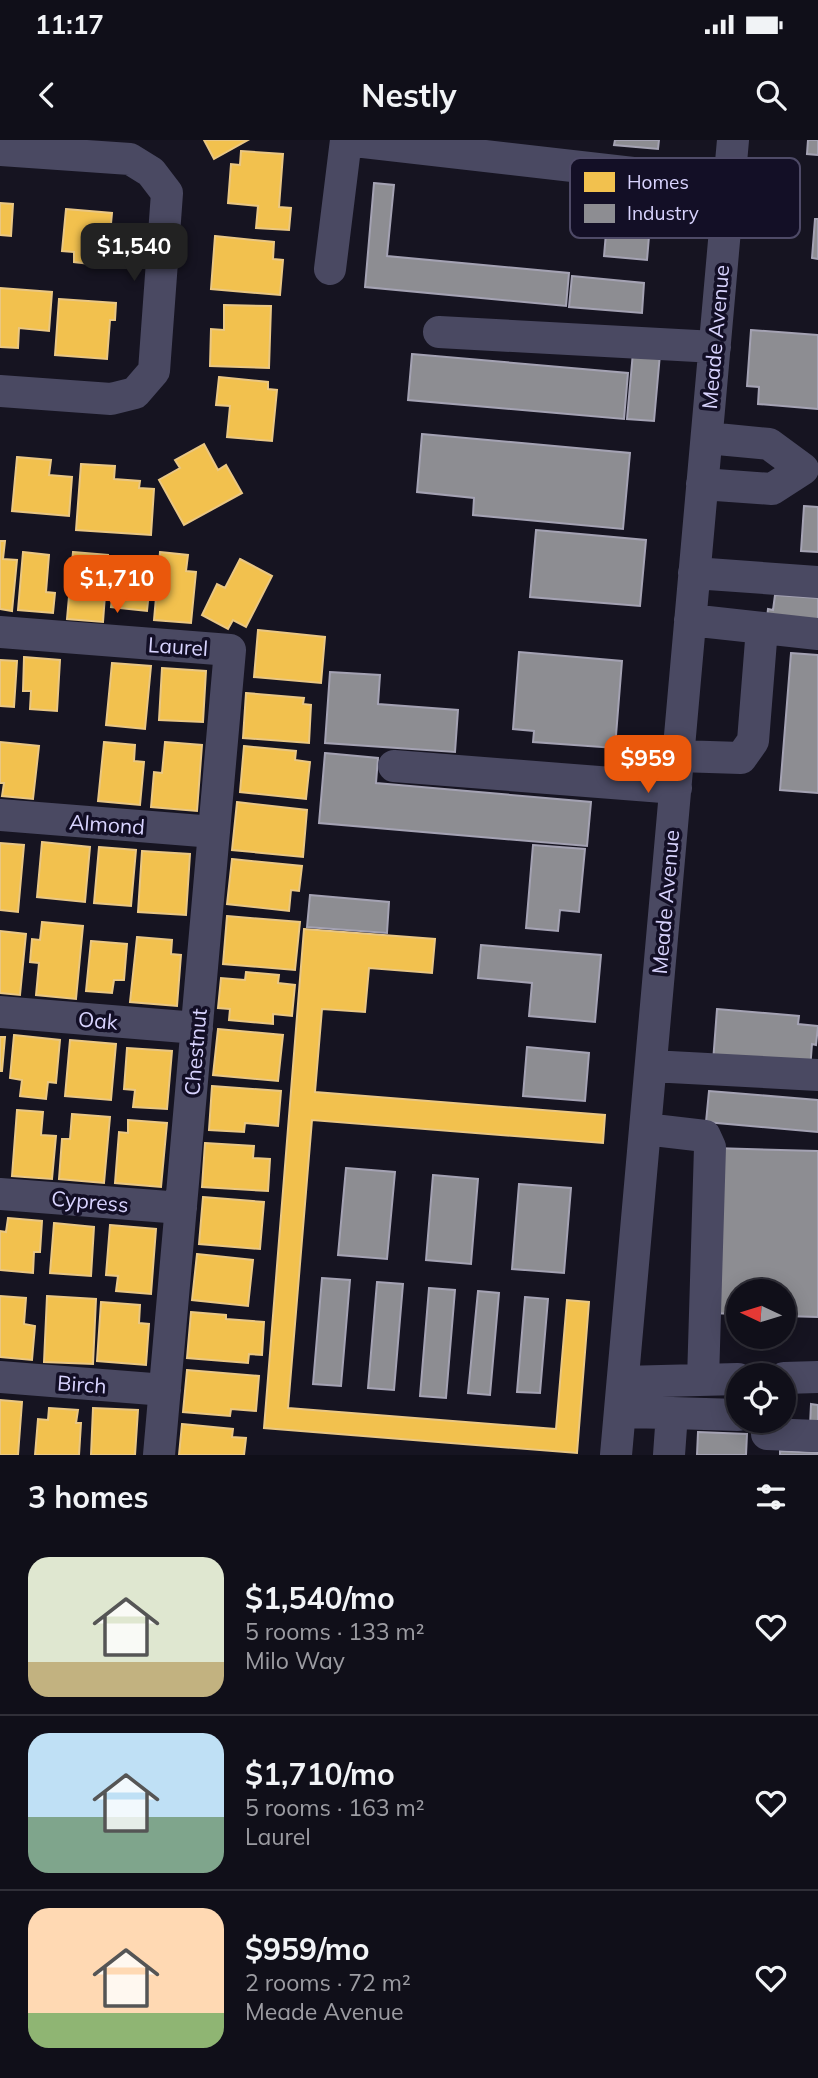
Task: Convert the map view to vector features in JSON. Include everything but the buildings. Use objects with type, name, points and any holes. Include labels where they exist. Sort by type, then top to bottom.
[{"type":"street","points":[[330,269],[346,140],[570,166]]},
{"type":"street","name":"Meade Avenue","points":[[731,158],[733,140]]},
{"type":"street","points":[[0,150],[130,159],[151,172],[167,193],[153,371],[135,393],[111,399],[0,391]]},
{"type":"street","name":"Meade Avenue","points":[[616,1455],[724,238]]},
{"type":"street","points":[[439,332],[715,347]]},
{"type":"street","points":[[707,438],[769,444],[810,470]]},
{"type":"street","points":[[702,484],[772,489],[810,470]]},
{"type":"street","points":[[694,573],[818,582]]},
{"type":"street","points":[[690,620],[818,634]]},
{"type":"street","points":[[678,756],[741,758],[753,741],[762,628]]},
{"type":"street","name":"Laurel","points":[[0,632],[230,650]]},
{"type":"street","name":"Chestnut","points":[[159,1455],[230,650]]},
{"type":"street","points":[[394,766],[676,788]]},
{"type":"street","name":"Almond","points":[[0,815],[214,832]]},
{"type":"street","name":"Oak","points":[[0,1012],[197,1028]]},
{"type":"street","points":[[651,1066],[818,1075]]},
{"type":"street","points":[[645,1129],[705,1136],[710,1147],[703,1380]]},
{"type":"street","name":"Cypress","points":[[0,1194],[181,1209]]},
{"type":"street","name":"Birch","points":[[0,1377],[165,1390]]},
{"type":"street","points":[[796,1378],[818,1377]]},
{"type":"street","points":[[621,1397],[703,1380],[726,1379]]},
{"type":"street","points":[[621,1397],[672,1413],[726,1415]]},
{"type":"street","points":[[669,1455],[672,1413]]},
{"type":"street","points":[[767,1437],[818,1436]]}]
